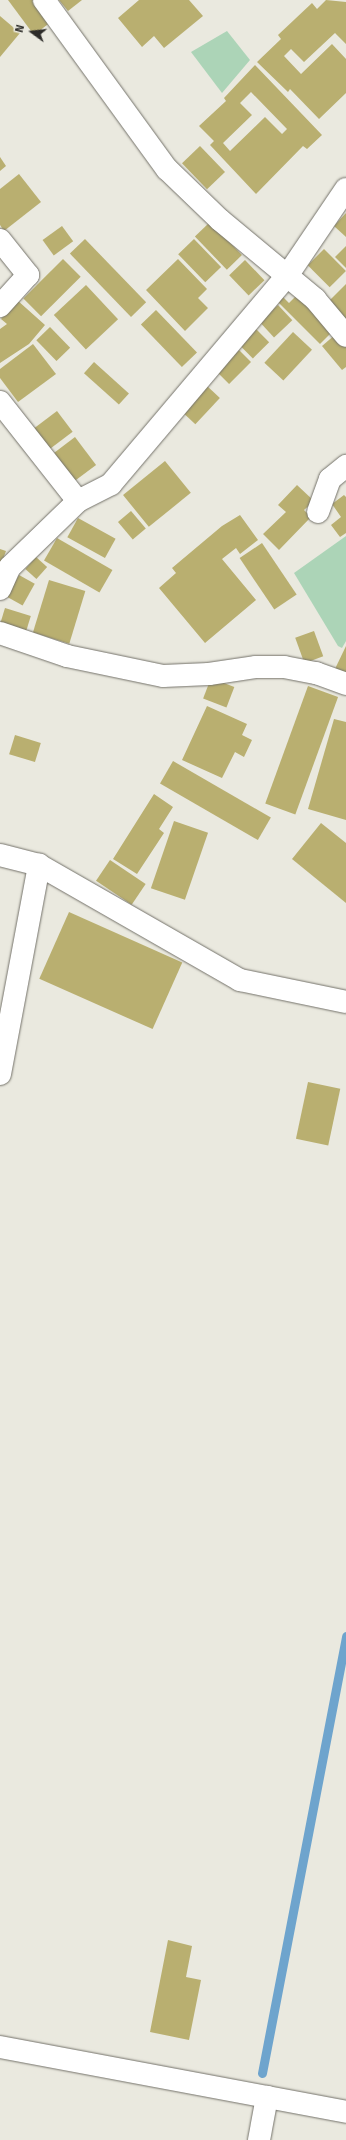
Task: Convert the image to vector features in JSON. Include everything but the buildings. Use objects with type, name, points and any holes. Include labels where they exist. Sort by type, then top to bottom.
[{"type":"street","points":[[44,0],[167,169],[220,220],[315,299],[346,336]]},
{"type":"street","points":[[0,589],[10,567],[78,501],[111,484],[287,276],[346,189]]},
{"type":"street","points":[[0,240],[28,275],[0,306]]},
{"type":"street","points":[[0,402],[78,501]]},
{"type":"street","points":[[318,512],[330,479],[346,466]]},
{"type":"street","points":[[0,633],[67,656],[163,676],[209,674],[256,667],[284,667],[316,673],[346,684]]},
{"type":"street","points":[[0,854],[39,866],[240,980],[346,1002]]},
{"type":"street","points":[[0,1074],[4,1032],[39,866]]},
{"type":"street","points":[[0,2047],[346,2112]]},
{"type":"street","points":[[259,2140],[267,2097]]},
{"type":"green space","points":[[227,31],[250,60],[222,93],[191,52]]},
{"type":"green space","points":[[346,536],[346,641],[342,648],[338,646],[294,573]]},
{"type":"waterway","points":[[262,2073],[346,1636]]}]
